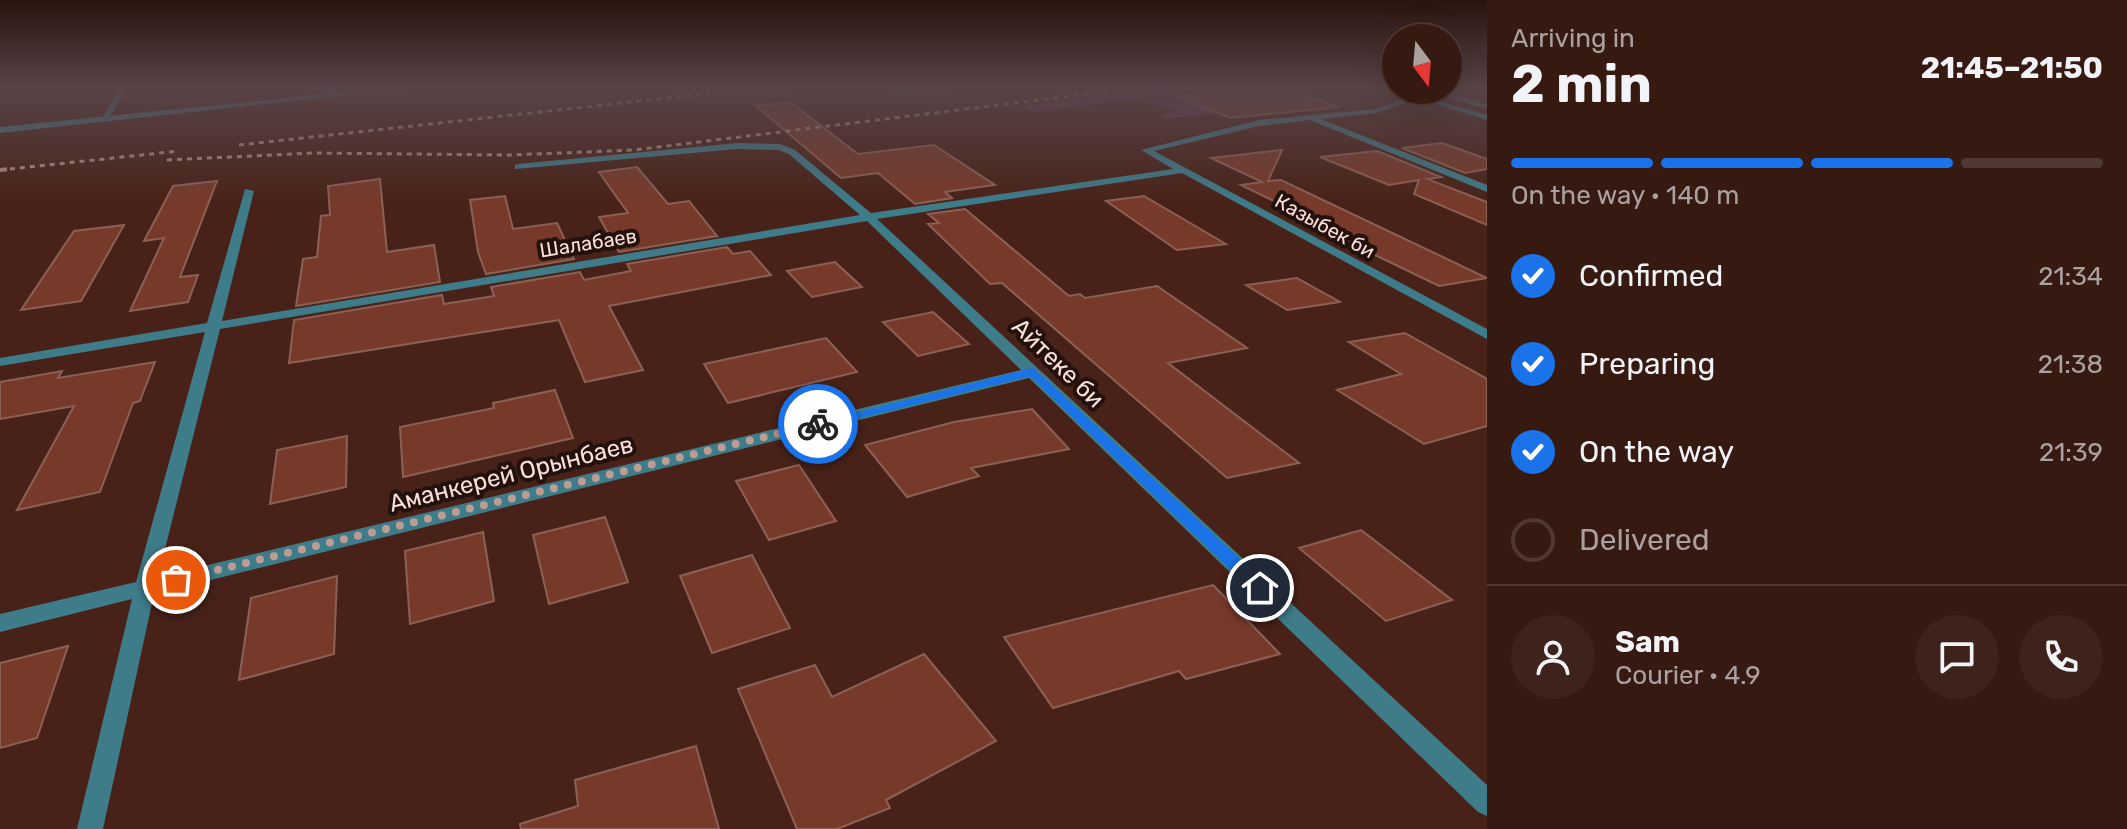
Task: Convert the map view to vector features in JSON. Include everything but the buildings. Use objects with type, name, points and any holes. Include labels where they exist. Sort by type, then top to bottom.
[{"type":"street","points":[[0,130],[41,126]]},
{"type":"street","name":"Казыбек би","points":[[1248,126],[1146,150],[1487,335]]},
{"type":"street","points":[[1330,126],[1487,189]]},
{"type":"street","name":"Айтеке би","points":[[518,167],[737,146],[780,147],[792,152],[869,217],[1487,803]]},
{"type":"street","name":"Шалабаев","points":[[0,362],[869,217],[1184,170]]},
{"type":"street","points":[[90,829],[145,587],[249,191]]},
{"type":"street","name":"Аманкерей Орынбаев","points":[[0,623],[1033,372]]},
{"type":"railway","points":[[239,145],[415,126]]},
{"type":"railway","points":[[167,160],[314,153],[510,155],[634,150],[831,126]]},
{"type":"railway","points":[[9,169],[0,170],[179,151]]},
{"type":"way so far","points":[[176,580],[818,424]]},
{"type":"route","points":[[818,424],[1033,372],[1260,588]]}]
